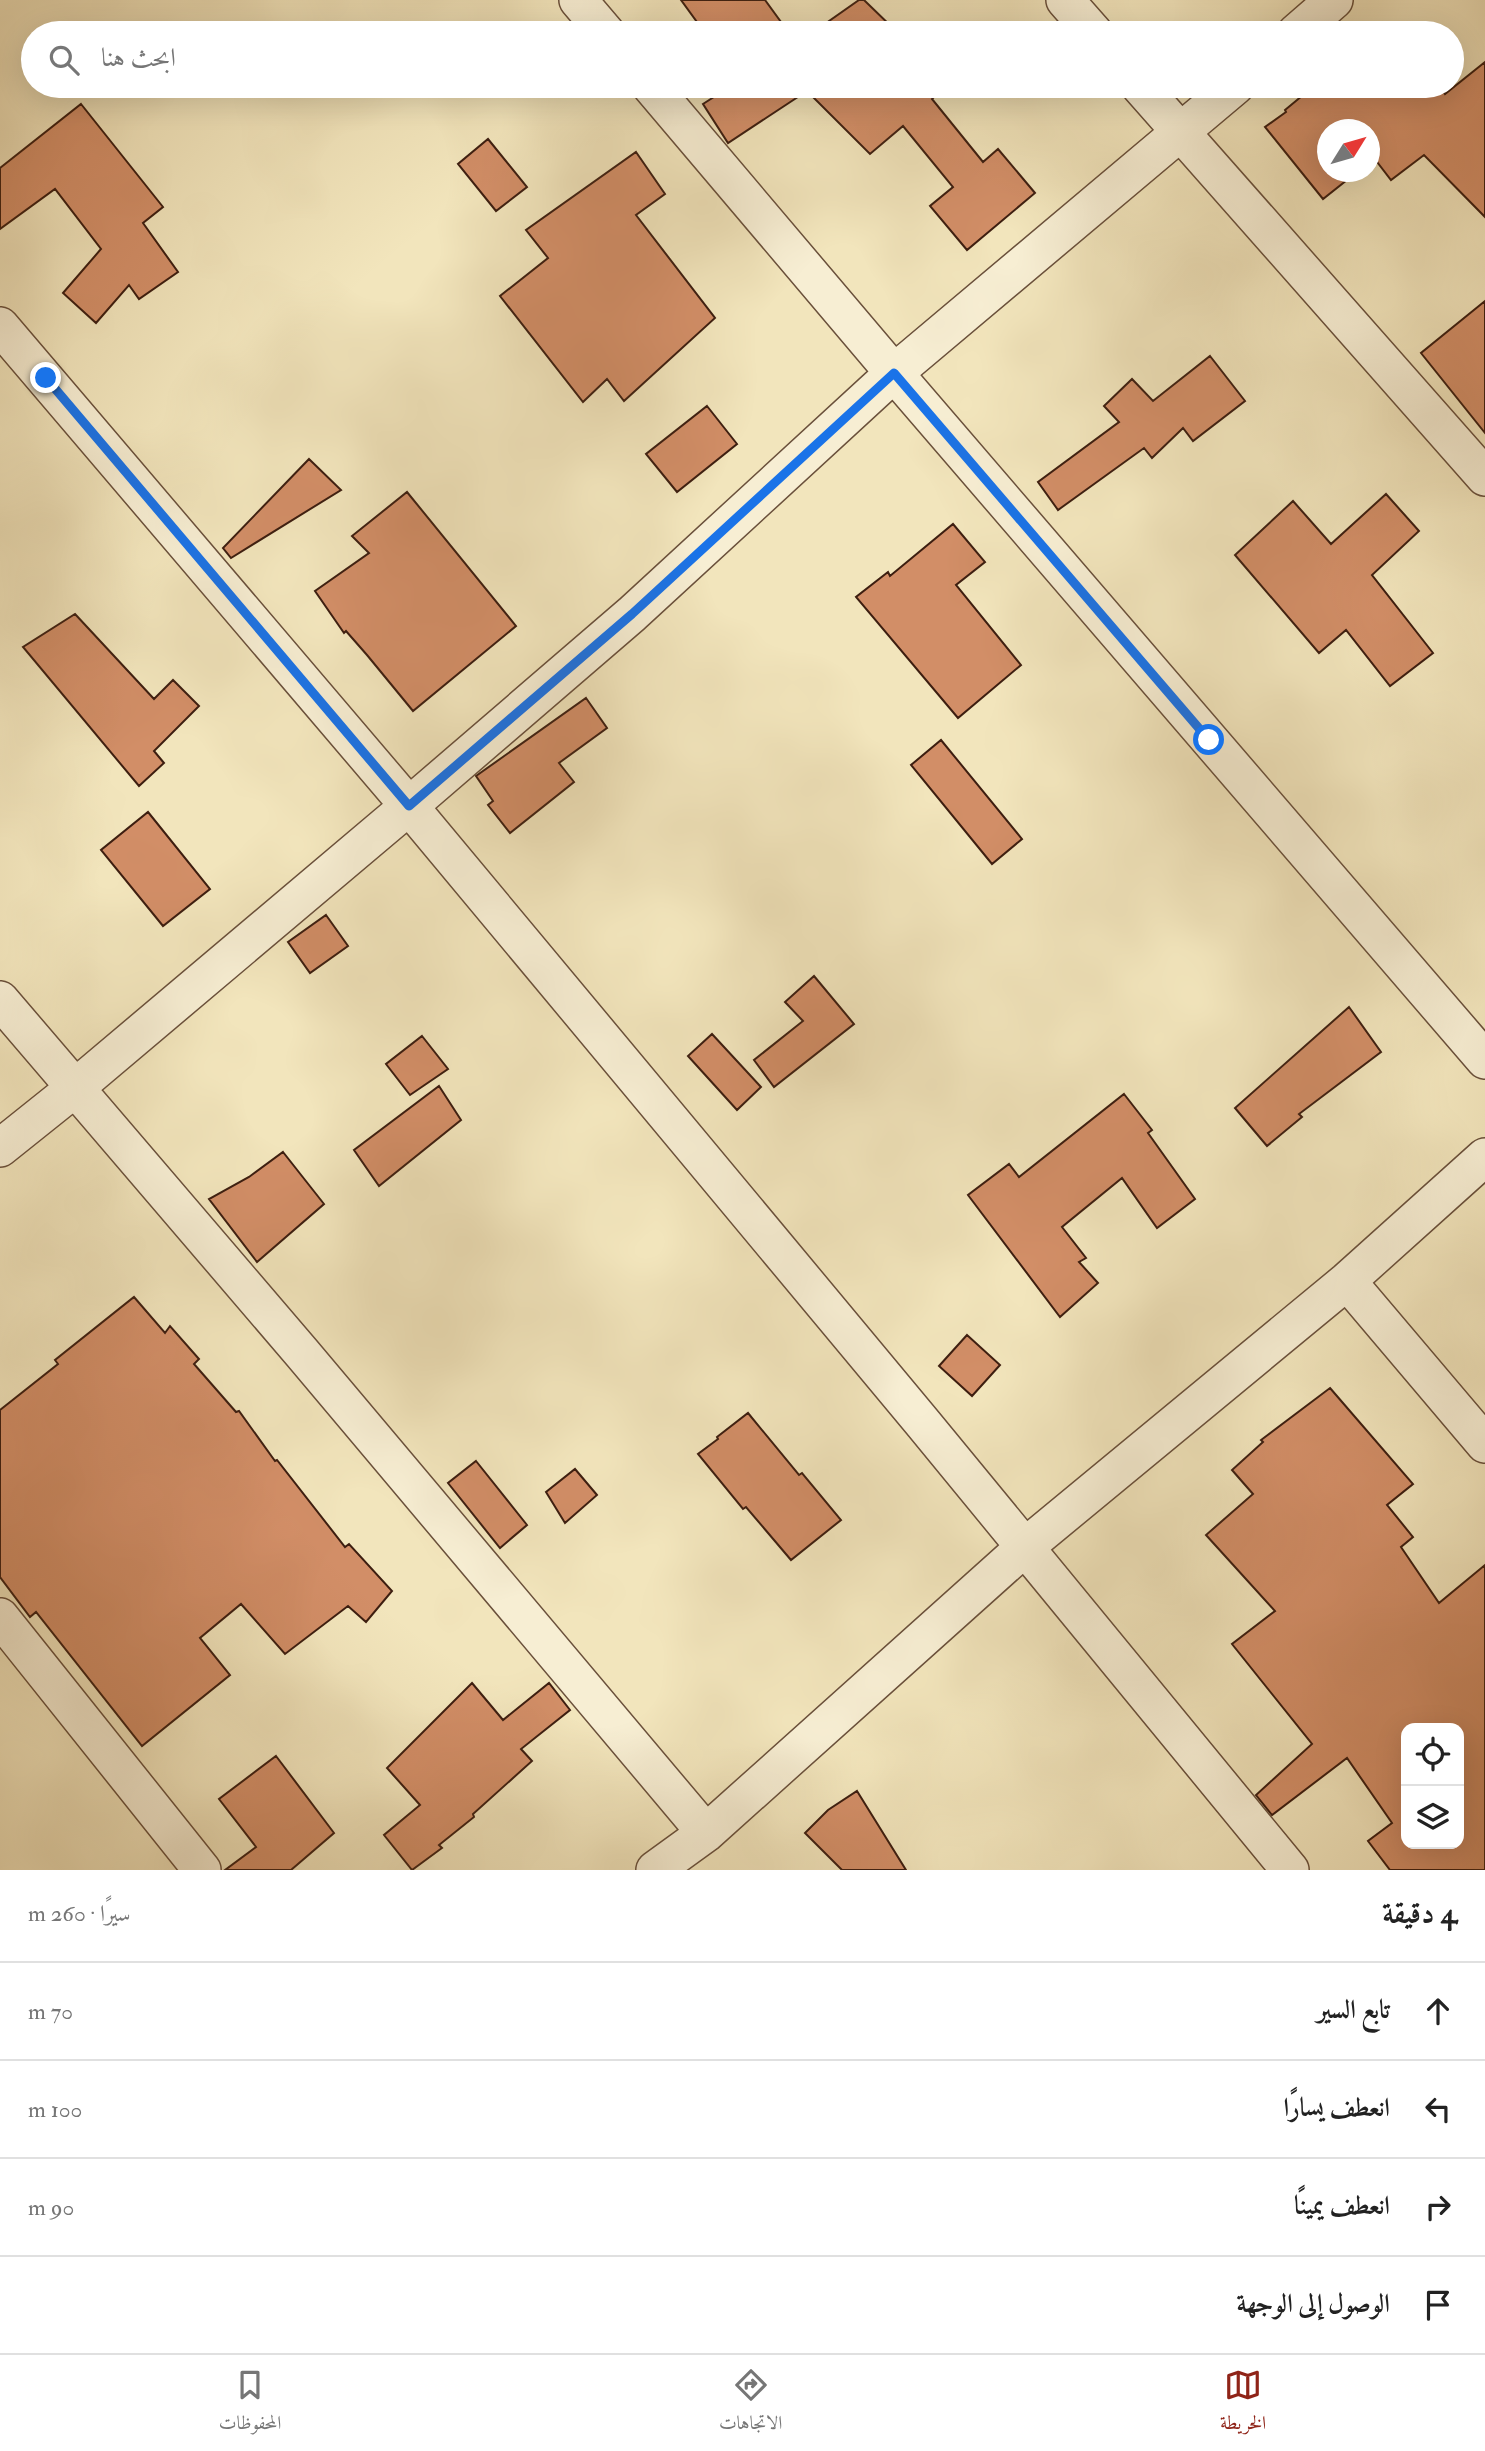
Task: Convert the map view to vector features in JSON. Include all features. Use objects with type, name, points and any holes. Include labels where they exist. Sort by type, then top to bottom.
[{"type":"street","points":[[578,0],[596,21]]},
{"type":"street","points":[[1065,0],[1083,21]]},
{"type":"street","points":[[1310,21],[1334,0]]},
{"type":"street","points":[[660,98],[1485,1060]]},
{"type":"street","points":[[1150,98],[1485,477]]},
{"type":"street","points":[[0,1148],[409,806],[632,614],[894,373],[1222,98]]},
{"type":"street","points":[[0,326],[409,806],[1290,1870]]},
{"type":"street","points":[[0,1000],[364,1426],[706,1833]]},
{"type":"street","points":[[654,1870],[706,1833],[1025,1547],[1347,1281],[1485,1157]]},
{"type":"street","points":[[1347,1281],[1485,1444]]},
{"type":"street","points":[[0,1618],[202,1870]]},
{"type":"building","points":[[681,0],[765,0],[780,21],[696,21]]},
{"type":"building","points":[[859,0],[864,0],[886,21],[829,21]]},
{"type":"building","points":[[1485,62],[1485,217],[1424,155],[1391,180],[1380,166],[1380,119],[1317,119],[1317,182],[1344,182],[1323,199],[1265,127],[1300,98],[1464,98],[1464,79]]},
{"type":"building","points":[[712,98],[796,98],[728,143],[703,104]]},
{"type":"building","points":[[814,98],[933,98],[983,162],[998,149],[1035,193],[967,250],[930,206],[953,187],[903,126],[870,154]]},
{"type":"building","points":[[81,104],[163,207],[143,223],[178,272],[139,299],[129,285],[96,323],[63,293],[101,249],[55,189],[0,229],[0,168]]},
{"type":"building","points":[[488,139],[527,187],[496,211],[458,164]]},
{"type":"building","points":[[636,152],[665,194],[636,215],[715,318],[624,401],[607,379],[583,402],[500,296],[548,258],[526,230]]},
{"type":"building","points":[[1485,301],[1485,433],[1421,353]]},
{"type":"building","points":[[1210,356],[1245,401],[1193,441],[1183,428],[1152,458],[1144,448],[1058,510],[1038,482],[1119,422],[1104,406],[1132,379],[1153,401]]},
{"type":"building","points":[[707,406],[737,444],[677,492],[646,454]]},
{"type":"building","points":[[309,459],[341,490],[231,558],[223,548]]},
{"type":"building","points":[[407,492],[516,626],[413,711],[346,631],[344,633],[315,591],[369,553],[352,536]]},
{"type":"building","points":[[1386,494],[1419,531],[1372,575],[1433,653],[1390,686],[1346,630],[1319,653],[1235,555],[1293,501],[1331,544]]},
{"type":"building","points":[[953,524],[985,562],[956,585],[1021,665],[958,718],[856,597],[888,572],[890,576]]},
{"type":"building","points":[[75,614],[154,699],[173,680],[199,706],[154,751],[164,763],[139,786],[23,647]]},
{"type":"building","points":[[586,698],[607,728],[559,763],[574,782],[510,833],[488,805],[493,801],[476,776]]},
{"type":"building","points":[[941,740],[1022,839],[992,864],[911,765]]},
{"type":"building","points":[[148,812],[210,889],[163,926],[101,850]]},
{"type":"building","points":[[326,915],[348,946],[310,973],[288,942]]},
{"type":"building","points":[[814,976],[854,1024],[774,1087],[754,1060],[803,1021],[785,1002]]},
{"type":"building","points":[[1349,1007],[1381,1052],[1299,1114],[1302,1117],[1267,1146],[1235,1108]]},
{"type":"building","points":[[712,1034],[761,1087],[737,1110],[688,1056]]},
{"type":"building","points":[[422,1036],[448,1069],[410,1095],[386,1064]]},
{"type":"building","points":[[439,1086],[461,1120],[379,1186],[354,1150]]},
{"type":"building","points":[[1124,1094],[1152,1130],[1148,1133],[1195,1199],[1157,1228],[1122,1178],[1062,1227],[1086,1258],[1079,1262],[1098,1283],[1060,1317],[968,1195],[1009,1164],[1019,1177]]},
{"type":"building","points":[[283,1152],[324,1204],[257,1262],[209,1199],[249,1177]]},
{"type":"building","points":[[134,1297],[165,1333],[170,1326],[199,1359],[194,1364],[236,1412],[239,1411],[275,1461],[277,1460],[345,1547],[349,1544],[392,1591],[366,1622],[348,1606],[285,1654],[241,1604],[200,1638],[230,1675],[142,1746],[36,1612],[30,1617],[0,1577],[0,1410],[58,1364],[55,1360]]},
{"type":"building","points":[[967,1335],[1000,1365],[972,1396],[939,1366]]},
{"type":"building","points":[[1330,1388],[1413,1484],[1387,1505],[1413,1537],[1401,1547],[1439,1603],[1485,1565],[1485,1870],[1390,1870],[1368,1841],[1392,1823],[1347,1758],[1272,1815],[1256,1795],[1312,1744],[1232,1644],[1275,1611],[1206,1535],[1253,1494],[1232,1470],[1263,1442],[1261,1440]]},
{"type":"building","points":[[748,1413],[799,1475],[802,1473],[841,1520],[791,1560],[746,1507],[743,1509],[698,1454]]},
{"type":"building","points":[[476,1461],[527,1525],[500,1548],[448,1483]]},
{"type":"building","points":[[575,1469],[597,1495],[565,1523],[546,1492]]},
{"type":"building","points":[[472,1683],[503,1720],[549,1683],[570,1710],[521,1749],[532,1761],[473,1814],[474,1817],[439,1845],[442,1848],[412,1870],[384,1835],[420,1805],[387,1768]]},
{"type":"building","points":[[276,1756],[334,1833],[291,1870],[225,1870],[256,1847],[219,1799]]},
{"type":"building","points":[[857,1791],[906,1870],[842,1870],[805,1833],[828,1810]]},
{"type":"route","points":[[46,378],[409,806],[632,614],[894,373],[1209,740]]}]
